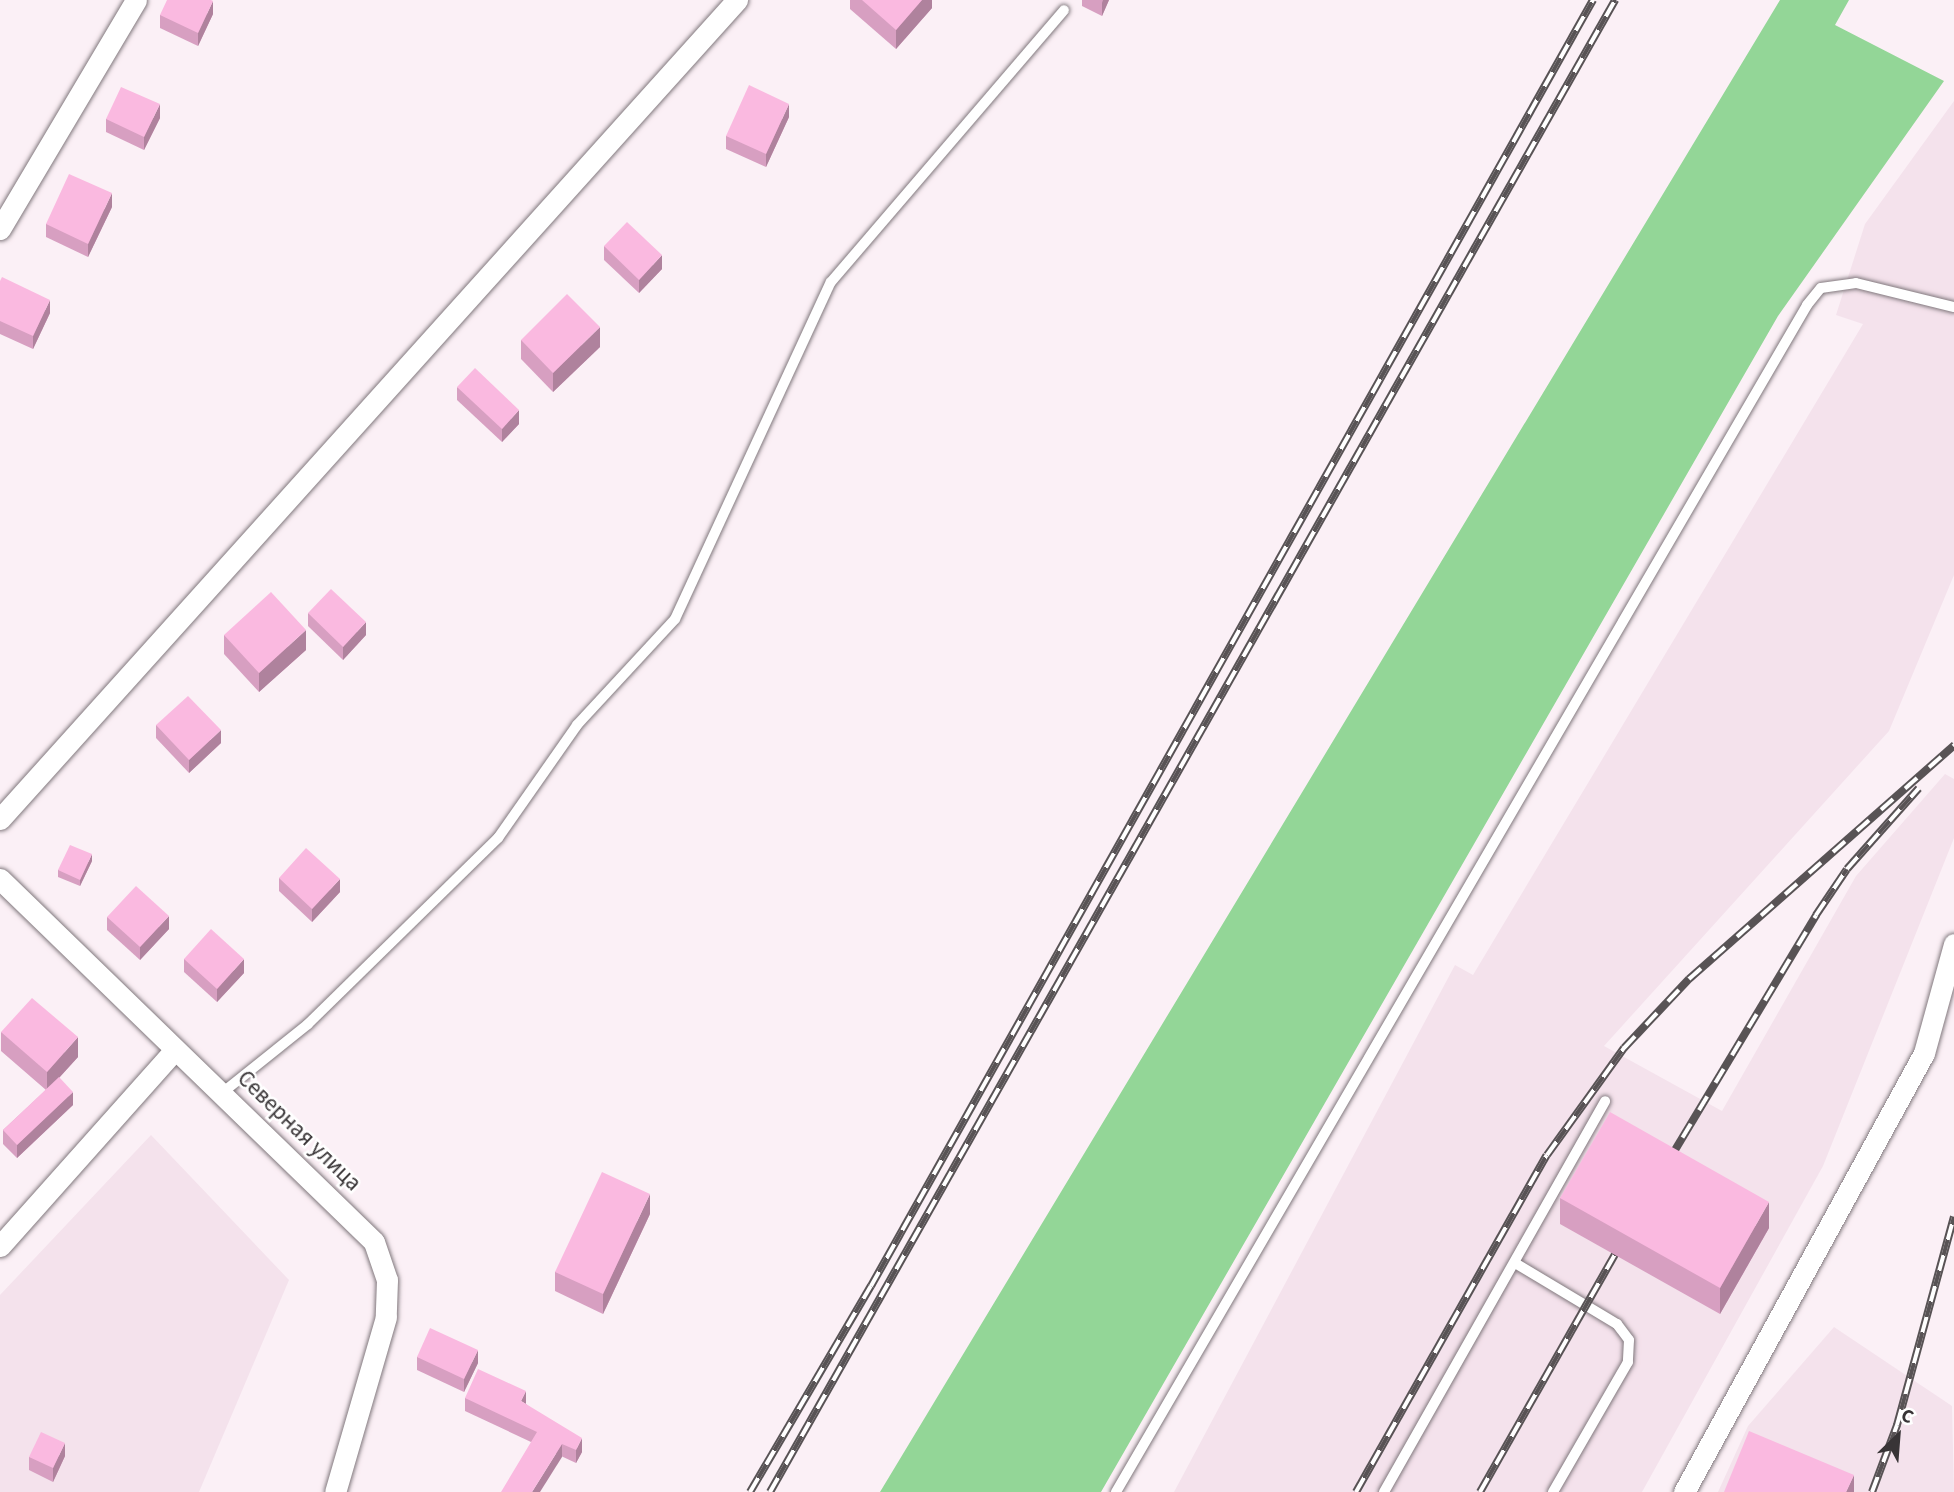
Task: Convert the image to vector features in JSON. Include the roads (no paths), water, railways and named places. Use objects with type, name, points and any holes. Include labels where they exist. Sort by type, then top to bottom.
[{"type":"street","points":[[0,229],[136,0]]},
{"type":"street","points":[[0,820],[737,0]]},
{"type":"street","name":"Северная улица","points":[[0,880],[374,1242],[387,1280],[386,1317],[335,1492]]},
{"type":"street","points":[[1684,1492],[1924,1052],[1954,944]]},
{"type":"street","points":[[0,1246],[174,1051]]},
{"type":"lane","points":[[222,1093],[308,1024],[498,838],[577,725],[675,619],[831,282],[1064,10]]},
{"type":"lane","points":[[1116,1492],[1807,305],[1821,288],[1856,283],[1954,307]]},
{"type":"lane","points":[[1384,1492],[1605,1101]]},
{"type":"lane","points":[[1515,1263],[1617,1324],[1629,1340],[1628,1362],[1553,1492]]},
{"type":"railway","points":[[750,1492],[871,1286],[1593,0]]},
{"type":"railway","points":[[770,1492],[1615,0]]},
{"type":"railway","points":[[1356,1492],[1547,1155],[1624,1048],[1689,979],[1954,745]]},
{"type":"railway","points":[[1666,1165],[1816,915],[1847,869],[1919,788]]},
{"type":"railway","points":[[1872,1492],[1897,1425],[1954,1217]]},
{"type":"railway","points":[[1480,1492],[1624,1238]]}]
